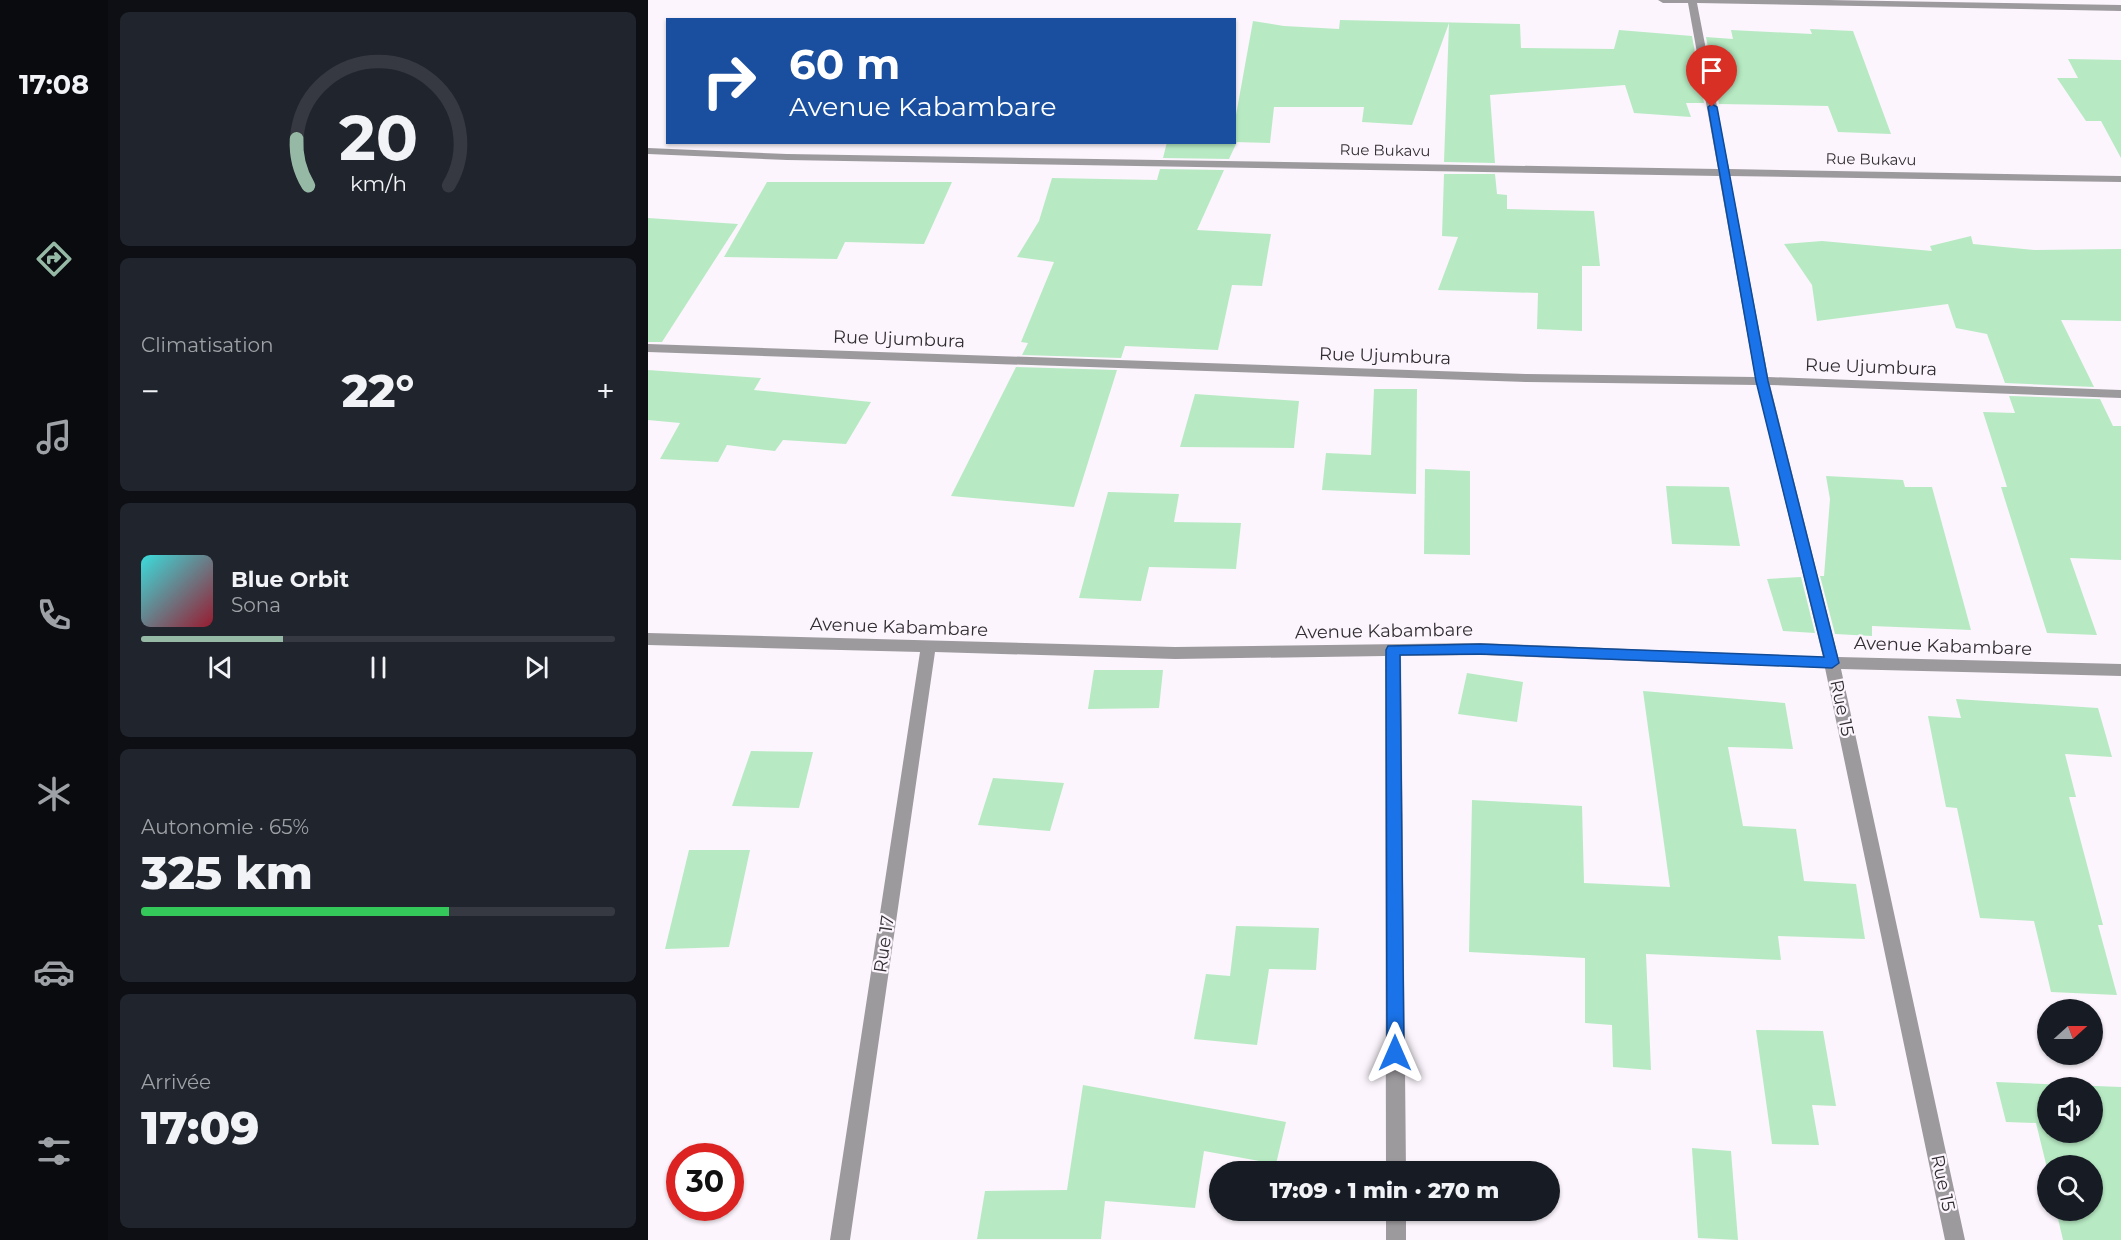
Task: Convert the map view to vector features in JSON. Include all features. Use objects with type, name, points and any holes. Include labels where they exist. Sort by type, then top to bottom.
[{"type":"street","points":[[1663,0],[2121,8]]},
{"type":"street","name":"Rue 15","points":[[1692,0],[1762,381],[1832,663],[1955,1240]]},
{"type":"street","name":"Rue Bukavu","points":[[648,151],[788,157],[2121,179]]},
{"type":"street","name":"Rue Ujumbura","points":[[648,348],[1516,378],[1762,381],[2121,394]]},
{"type":"street","name":"Avenue Kabambare","points":[[648,639],[1176,653],[1480,649],[1832,663],[2121,670]]},
{"type":"street","name":"Rue 17","points":[[840,1240],[928,648]]},
{"type":"street","points":[[1393,650],[1396,1161]]},
{"type":"street","points":[[1396,1221],[1396,1240]]},
{"type":"building","points":[[1340,20],[1520,24],[1521,48],[1614,49],[1619,30],[1692,36],[1704,103],[1686,103],[1691,117],[1634,113],[1625,85],[1490,95],[1495,163],[1444,162],[1449,23],[1412,125],[1362,122],[1364,107],[1274,107],[1270,143],[1236,142],[1236,115],[1253,21],[1284,26],[1339,29]]},
{"type":"building","points":[[1810,29],[1853,31],[1891,134],[1838,132],[1828,106],[1719,104],[1706,37],[1733,39],[1731,30],[1812,34]]},
{"type":"building","points":[[2068,59],[2121,60],[2121,158],[2101,121],[2086,121],[2057,78],[2078,78]]},
{"type":"building","points":[[1237,142],[1229,159],[1163,158],[1166,144],[1236,144]]},
{"type":"building","points":[[1160,169],[1224,170],[1197,230],[1271,234],[1262,286],[1232,285],[1218,350],[1125,346],[1121,358],[1022,355],[1028,343],[1021,342],[1054,262],[1017,257],[1039,221],[1052,178],[1157,180]]},
{"type":"building","points":[[1444,174],[1495,174],[1497,194],[1507,195],[1507,209],[1594,211],[1600,266],[1582,266],[1582,331],[1537,329],[1538,293],[1438,290],[1458,237],[1442,236]]},
{"type":"building","points":[[767,182],[952,182],[924,244],[845,242],[837,259],[724,257]]},
{"type":"building","points":[[648,218],[738,224],[662,342],[648,342]]},
{"type":"building","points":[[1971,236],[1973,244],[2035,250],[2121,249],[2121,321],[2061,320],[2094,387],[2005,383],[1987,334],[1956,328],[1948,304],[1817,321],[1812,285],[1784,244],[1822,241],[1932,251],[1930,246]]},
{"type":"building","points":[[1016,367],[1117,370],[1074,507],[951,496]]},
{"type":"building","points":[[648,370],[761,378],[754,390],[871,402],[846,444],[783,440],[775,451],[727,445],[718,462],[660,459],[680,423],[648,420]]},
{"type":"building","points":[[1374,389],[1417,389],[1416,494],[1322,490],[1326,453],[1371,455]]},
{"type":"building","points":[[1195,394],[1299,401],[1294,448],[1180,447]]},
{"type":"building","points":[[2009,396],[2100,399],[2113,426],[2121,426],[2121,560],[2070,558],[2097,635],[2047,633],[2001,487],[2007,487],[1983,412],[2015,413]]},
{"type":"building","points":[[1425,469],[1470,471],[1470,555],[1424,554]]},
{"type":"building","points":[[1826,476],[1903,480],[1905,487],[1932,487],[1971,630],[1872,626],[1872,636],[1835,634],[1820,576],[1824,576],[1830,499]]},
{"type":"building","points":[[1666,486],[1729,487],[1740,546],[1672,544]]},
{"type":"building","points":[[1108,492],[1179,494],[1174,522],[1241,523],[1236,569],[1149,567],[1141,601],[1079,598]]},
{"type":"building","points":[[1801,577],[1815,633],[1783,631],[1767,579]]},
{"type":"building","points":[[1094,670],[1163,670],[1159,708],[1088,709]]},
{"type":"building","points":[[1467,673],[1523,682],[1517,722],[1458,714]]},
{"type":"building","points":[[1643,691],[1785,703],[1793,749],[1728,747],[1743,826],[1796,829],[1804,881],[1856,884],[1865,939],[1778,936],[1781,960],[1646,954],[1651,1070],[1613,1067],[1612,1025],[1585,1023],[1585,958],[1469,952],[1472,800],[1582,806],[1584,883],[1670,887]]},
{"type":"building","points":[[1956,699],[2098,708],[2112,757],[2065,754],[2076,797],[2069,797],[2103,925],[2098,925],[2117,995],[2051,992],[2034,921],[1980,918],[1957,808],[1946,807],[1928,716],[1961,718]]},
{"type":"building","points":[[751,751],[813,752],[799,808],[732,806]]},
{"type":"building","points":[[993,778],[1064,783],[1050,831],[978,825]]},
{"type":"building","points":[[689,850],[750,850],[729,947],[665,949]]},
{"type":"building","points":[[1236,926],[1319,928],[1316,970],[1269,969],[1257,1045],[1194,1039],[1206,974],[1230,976]]},
{"type":"building","points":[[1756,1030],[1823,1031],[1836,1106],[1812,1105],[1819,1145],[1772,1144]]},
{"type":"building","points":[[1996,1082],[2037,1084],[2037,1127],[2036,1123],[2006,1122]]},
{"type":"building","points":[[1083,1085],[1286,1122],[1277,1161],[1259,1161],[1204,1151],[1195,1208],[1105,1201],[1101,1239],[977,1239],[985,1191],[1067,1190]]},
{"type":"building","points":[[2103,1086],[2121,1087],[2121,1240],[2063,1240],[2059,1221],[2103,1221],[2103,1155],[2044,1155],[2041,1143],[2103,1143]]},
{"type":"building","points":[[1692,1148],[1731,1151],[1738,1240],[1698,1238]]},
{"type":"route","points":[[1395,1053],[1393,650],[1480,649],[1832,663],[1762,381],[1712,107]]}]
